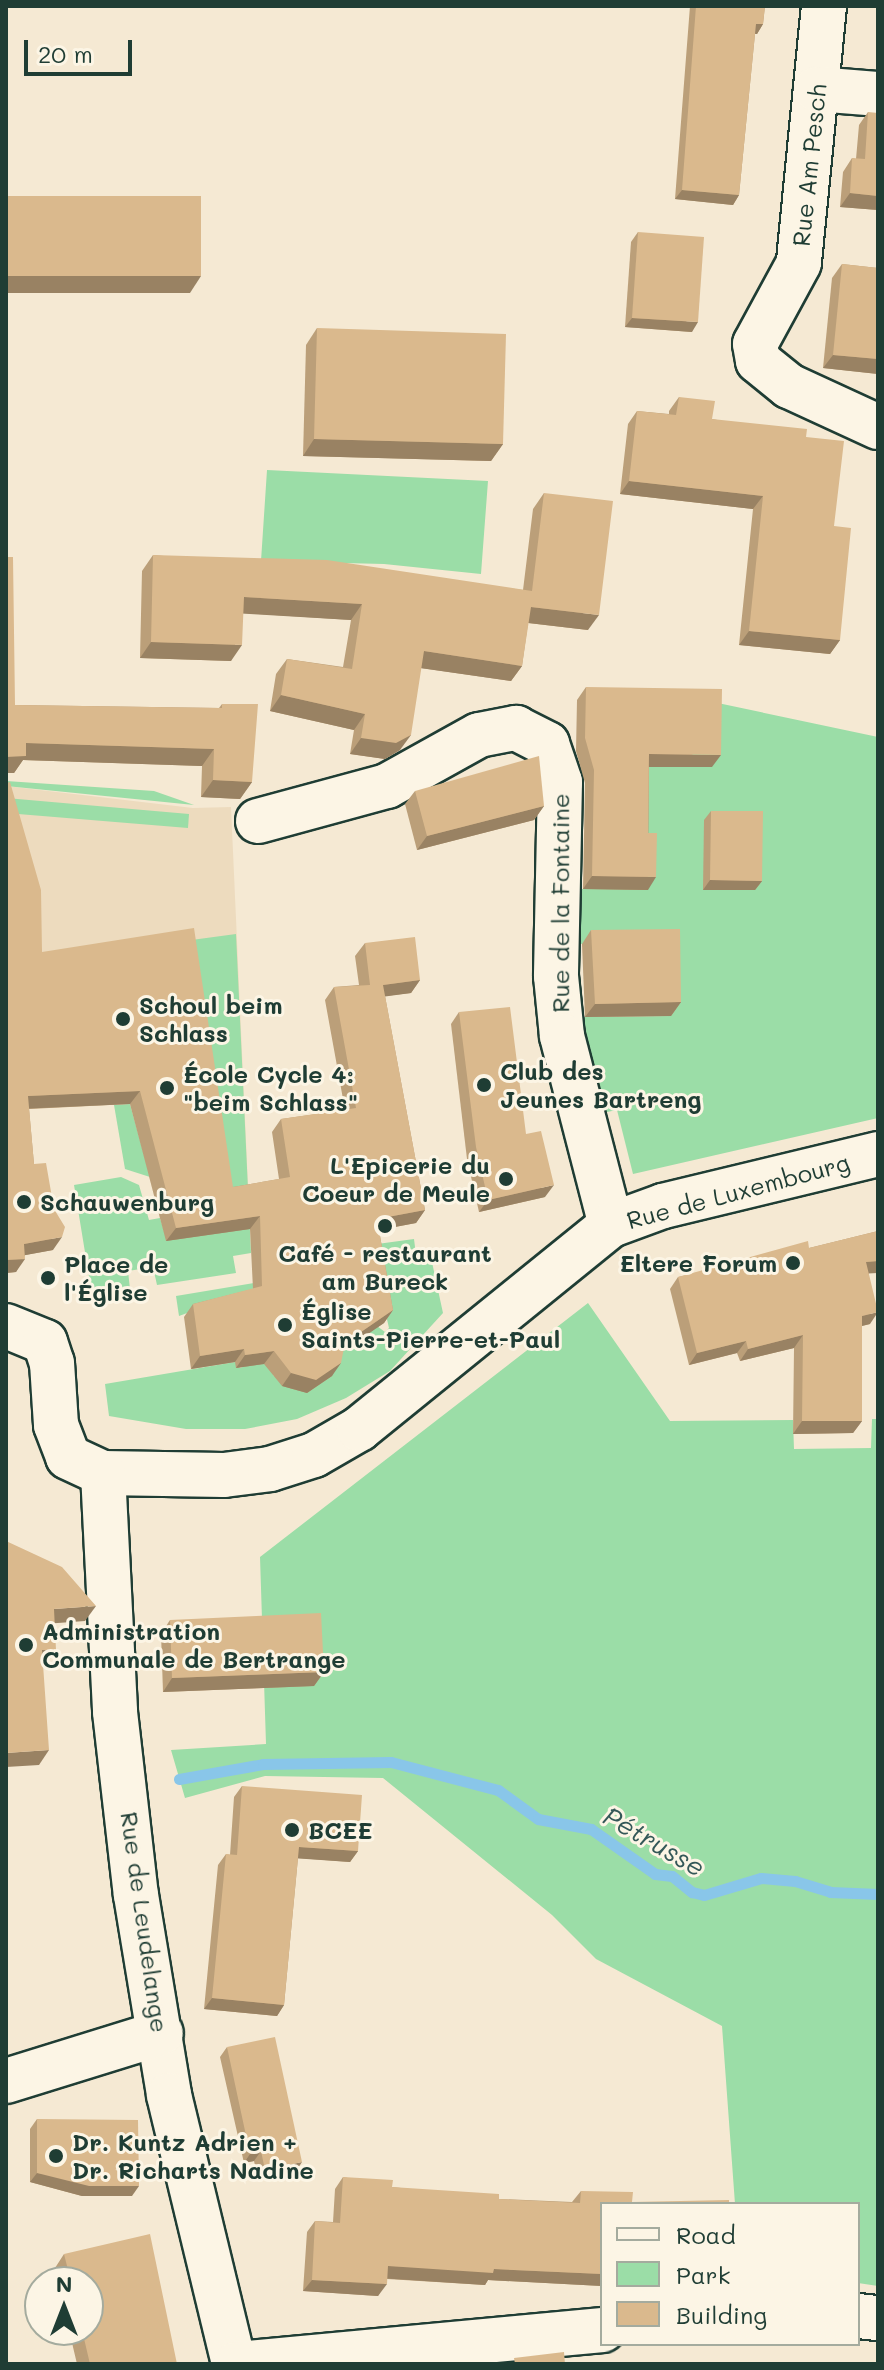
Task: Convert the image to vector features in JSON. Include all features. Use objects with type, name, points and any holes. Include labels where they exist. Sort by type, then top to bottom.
[{"type":"street","name":"Rue Am Pesch","points":[[824,6],[799,263],[765,318],[755,344],[758,361],[789,386],[878,427]]},
{"type":"street","points":[[816,89],[878,94]]},
{"type":"street","name":"Rue de la Fontaine","points":[[258,821],[387,786],[479,735],[516,728],[547,744],[560,782],[556,976],[562,1036],[611,1225]]},
{"type":"street","name":"Rue de Luxembourg","points":[[103,1473],[224,1475],[270,1469],[314,1455],[359,1429],[611,1225],[663,1206],[878,1154]]},
{"type":"street","points":[[6,1326],[45,1342],[52,1363],[56,1425],[68,1457],[103,1473]]},
{"type":"street","name":"Rue de Leudelange","points":[[103,1473],[115,1712],[136,1895],[169,2095],[235,2364]]},
{"type":"street","points":[[6,2081],[161,2033]]},
{"type":"street","points":[[235,2364],[600,2330]]},
{"type":"shaded area","name":"Schoul beim Schlass","points":[[6,786],[193,808],[231,807],[251,1253],[166,1241],[130,1104],[6,1110]]},
{"type":"green space","points":[[267,470],[488,481],[481,574],[384,564],[261,561]]},
{"type":"green space","points":[[713,702],[878,737],[878,1118],[633,1174],[617,1110],[597,1114],[576,1017],[671,1016],[670,943],[576,944],[574,889],[647,889],[640,767]]},
{"type":"green space","points":[[6,781],[154,791],[194,805],[6,786]]},
{"type":"green space","points":[[6,798],[189,814],[188,828],[6,813]]},
{"type":"green space","points":[[236,934],[251,1253],[233,1256],[236,1273],[157,1285],[153,1267],[128,1271],[130,1289],[92,1295],[74,1185],[121,1177],[139,1185],[149,1220],[160,1218],[167,1241],[184,941]]},
{"type":"green space","points":[[130,1104],[150,1177],[125,1169],[114,1105]]},
{"type":"green space","points":[[414,1239],[416,1255],[430,1253],[443,1313],[390,1371],[346,1398],[297,1419],[245,1429],[186,1429],[109,1416],[105,1384],[235,1362],[240,1368],[274,1355],[278,1371],[273,1375],[296,1390],[326,1347],[377,1326],[385,1332],[389,1328],[370,1245]]},
{"type":"green space","points":[[254,1283],[258,1287],[179,1316],[176,1296]]},
{"type":"green space","points":[[588,1303],[670,1421],[793,1420],[794,1449],[871,1448],[872,1419],[878,1419],[878,2286],[860,2283],[860,2202],[735,2202],[722,2026],[596,1959],[552,1915],[383,1778],[265,1776],[185,1798],[171,1750],[266,1744],[260,1557]]},
{"type":"building","points":[[696,6],[765,6],[763,24],[756,24],[739,195],[682,190]]},
{"type":"building","points":[[868,112],[878,113],[878,196],[850,193],[852,158],[865,159]]},
{"type":"building","points":[[6,196],[201,196],[201,276],[6,276]]},
{"type":"building","points":[[638,232],[704,237],[698,322],[632,318]]},
{"type":"building","points":[[842,264],[878,268],[878,359],[833,355]]},
{"type":"building","points":[[317,328],[506,334],[503,444],[314,439]]},
{"type":"building","points":[[679,397],[715,401],[712,419],[807,429],[806,437],[844,441],[834,526],[851,528],[840,640],[749,631],[763,496],[629,481],[637,411],[676,415]]},
{"type":"building","points":[[544,493],[613,501],[599,615],[531,607],[522,666],[424,651],[411,735],[396,743],[361,738],[365,714],[281,695],[287,659],[352,669],[362,604],[244,597],[242,645],[151,642],[153,555],[327,560],[532,591]]},
{"type":"building","points":[[6,557],[13,557],[15,705],[222,708],[222,704],[258,704],[252,782],[213,780],[214,749],[26,743],[26,756],[6,757]]},
{"type":"building","points":[[586,687],[722,689],[721,755],[649,754],[648,833],[657,833],[656,877],[592,876],[594,770],[585,738]]},
{"type":"building","points":[[539,756],[544,806],[427,836],[415,791]]},
{"type":"building","points":[[10,782],[41,890],[42,952],[194,928],[233,1187],[290,1177],[281,1119],[356,1108],[334,987],[370,985],[365,943],[415,937],[420,980],[383,985],[425,1210],[377,1219],[393,1310],[345,1343],[341,1363],[316,1380],[291,1373],[274,1351],[245,1355],[244,1349],[200,1356],[193,1304],[262,1286],[260,1216],[176,1228],[140,1091],[28,1096],[34,1164],[46,1163],[54,1209],[65,1227],[62,1237],[24,1244],[25,1259],[6,1260],[6,783]]},
{"type":"building","points":[[711,811],[763,811],[762,881],[710,880]]},
{"type":"building","points":[[680,929],[681,1002],[595,1004],[591,930]]},
{"type":"building","points":[[510,1007],[526,1134],[541,1131],[554,1185],[488,1200],[476,1147],[459,1012]]},
{"type":"building","points":[[878,1231],[878,1261],[866,1262],[878,1312],[862,1316],[862,1421],[802,1421],[803,1335],[748,1349],[746,1341],[697,1353],[678,1277],[808,1241],[809,1248]]},
{"type":"building","name":"Administration Communale de Bertrange","points":[[6,1541],[62,1567],[96,1606],[54,1609],[56,1650],[42,1650],[49,1750],[6,1753]]},
{"type":"building","points":[[321,1613],[324,1672],[172,1678],[170,1620]]},
{"type":"building","points":[[242,1786],[362,1795],[358,1851],[299,1847],[284,2005],[212,1998],[226,1854],[237,1855]]},
{"type":"building","points":[[275,2037],[302,2162],[265,2170],[261,2151],[250,2154],[227,2047]]},
{"type":"building","points":[[37,2119],[138,2120],[139,2186],[89,2186],[37,2173]]},
{"type":"building","points":[[343,2177],[393,2180],[392,2187],[499,2194],[499,2199],[580,2203],[581,2191],[633,2192],[632,2202],[600,2202],[600,2274],[494,2269],[493,2273],[388,2266],[387,2284],[312,2280],[315,2221],[340,2223]]},
{"type":"building","points":[[729,2200],[729,2202],[632,2202]]},
{"type":"building","points":[[150,2234],[177,2364],[90,2364],[86,2346],[104,2346],[104,2266],[67,2266],[64,2254]]},
{"type":"building","points":[[564,2352],[565,2364],[515,2364],[514,2358]]},
{"type":"waterway","name":"Pétrusse","points":[[179,1779],[263,1764],[391,1762],[498,1790],[538,1819],[591,1829],[655,1874],[672,1876],[692,1892],[704,1895],[761,1878],[795,1881],[830,1892],[878,1894]]},
{"type":"place","name":"Schoul beim Schlass","points":[[123,1019]]},
{"type":"place","name":"Club des Jeunes Bartreng","points":[[484,1085]]},
{"type":"place","name":"École Cycle 4: \"beim Schlass\"","points":[[167,1088]]},
{"type":"place","name":"L'Epicerie du Coeur de Meule","points":[[506,1179]]},
{"type":"place","name":"Schauwenburg","points":[[24,1202]]},
{"type":"place","name":"Café - restaurant am Bureck","points":[[385,1226]]},
{"type":"place","name":"Eltere Forum","points":[[793,1263]]},
{"type":"place","name":"Place de l'Église","points":[[48,1278]]},
{"type":"place","name":"Église Saints-Pierre-et-Paul","points":[[285,1325]]},
{"type":"place","name":"Administration Communale de Bertrange","points":[[26,1645]]},
{"type":"place","name":"BCEE","points":[[292,1830]]},
{"type":"place","name":"Dr. Kuntz Adrien + Dr. Richarts Nadine","points":[[56,2156]]}]
